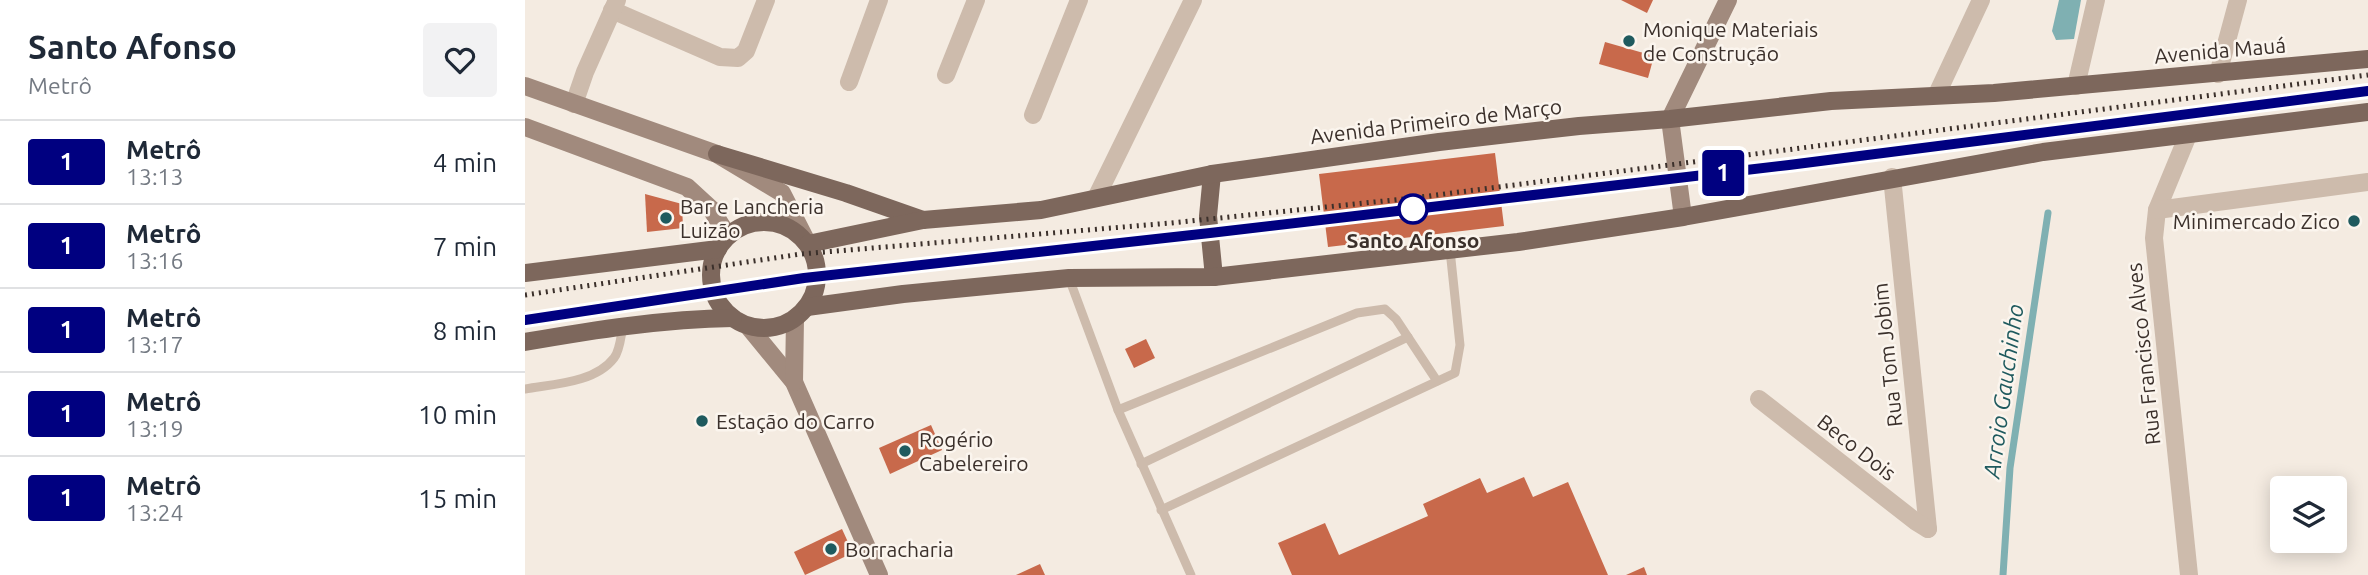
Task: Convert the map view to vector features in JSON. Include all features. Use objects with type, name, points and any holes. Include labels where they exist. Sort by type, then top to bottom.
[{"type":"main road","points":[[1683,217],[1670,119],[1728,0]]},
{"type":"main road","name":"Avenida Mauá","points":[[2077,86],[2368,59]]},
{"type":"main road","points":[[525,86],[717,154],[846,193],[923,220]]},
{"type":"main road","name":"Avenida Primeiro de Março","points":[[808,244],[923,220],[1041,210],[1212,174],[1451,141],[1831,102],[2077,86]]},
{"type":"main road","points":[[525,342],[623,326],[704,318],[764,328],[780,326],[801,313],[903,294],[1069,278],[1214,277],[1518,242],[1683,217],[1892,177],[2043,152],[2368,112]]},
{"type":"main road","points":[[525,127],[687,187],[711,209],[723,242]]},
{"type":"main road","points":[[717,154],[782,193],[815,259],[818,276],[815,292],[801,313],[794,382]]},
{"type":"main road","points":[[1212,174],[1208,216],[1214,277]]},
{"type":"main road","points":[[808,244],[796,232],[783,225],[754,222],[740,227],[723,242],[712,263],[711,278],[718,300],[794,382],[879,575]]},
{"type":"main road","points":[[525,273],[723,242]]},
{"type":"street","points":[[574,103],[614,5],[720,57],[739,58],[746,51],[766,0]]},
{"type":"street","points":[[849,82],[879,0]]},
{"type":"street","points":[[946,75],[976,0]]},
{"type":"street","points":[[1033,115],[1079,0]]},
{"type":"street","points":[[1096,198],[1193,0]]},
{"type":"street","points":[[1937,94],[1981,0]]},
{"type":"street","points":[[2077,86],[2096,0]]},
{"type":"street","points":[[2218,74],[2238,0]]},
{"type":"street","name":"Rua Francisco Alves","points":[[2188,135],[2157,210],[2154,238],[2189,575]]},
{"type":"street","name":"Rua Tom Jobim","points":[[1892,177],[1929,529]]},
{"type":"street","points":[[2157,210],[2368,181]]},
{"type":"street","name":"Beco Dois","points":[[1759,399],[1915,521],[1929,529]]},
{"type":"lane","points":[[1161,510],[1455,373],[1460,345],[1450,250]]},
{"type":"lane","points":[[1069,278],[1118,410],[1191,575]]},
{"type":"lane","points":[[1118,410],[1357,313],[1385,309],[1396,319],[1437,381]]},
{"type":"lane","points":[[525,389],[581,379],[598,371],[616,357],[623,326]]},
{"type":"lane","points":[[1141,464],[1408,337]]},
{"type":"water","points":[[2059,0],[2081,0],[2074,39],[2056,40],[2052,31]]},
{"type":"building","points":[[1621,0],[1653,0],[1647,13]]},
{"type":"building","points":[[1605,42],[1654,56],[1648,78],[1599,64]]},
{"type":"building","points":[[1495,153],[1504,226],[1328,247],[1319,174]]},
{"type":"building","points":[[645,194],[682,204],[683,228],[647,232]]},
{"type":"building","points":[[1146,339],[1155,358],[1134,368],[1125,349]]},
{"type":"building","points":[[931,425],[942,450],[890,474],[879,448]]},
{"type":"building","points":[[1524,477],[1533,497],[1568,482],[1608,575],[1292,575],[1278,543],[1325,523],[1339,555],[1428,516],[1423,504],[1480,478],[1487,493]]},
{"type":"building","points":[[842,529],[853,553],[805,575],[794,552]]},
{"type":"building","points":[[1040,564],[1045,575],[1016,575]]},
{"type":"building","points":[[1644,567],[1647,575],[1626,575]]},
{"type":"waterway","name":"Arroio Gauchinho","points":[[2003,575],[2010,468],[2048,213]]},
{"type":"railway","points":[[525,295],[801,254],[1171,223],[1413,198],[2368,75]]},
{"type":"railway","points":[[525,320],[804,278],[1789,165],[2368,91]]},
{"type":"metro line","name":"1","points":[[525,320],[804,278],[1789,165],[2368,91]]},
{"type":"place","name":"Monique Materiais de Construção","points":[[1629,41]]},
{"type":"place","name":"Santo Afonso","points":[[1413,209]]},
{"type":"place","name":"Bar e Lancheria Luizão","points":[[666,218]]},
{"type":"place","name":"Minimercado Zico","points":[[2354,221]]},
{"type":"place","name":"Estação do Carro","points":[[702,421]]},
{"type":"place","name":"Rogério Cabelereiro","points":[[905,451]]},
{"type":"place","name":"Borracharia","points":[[831,549]]}]
